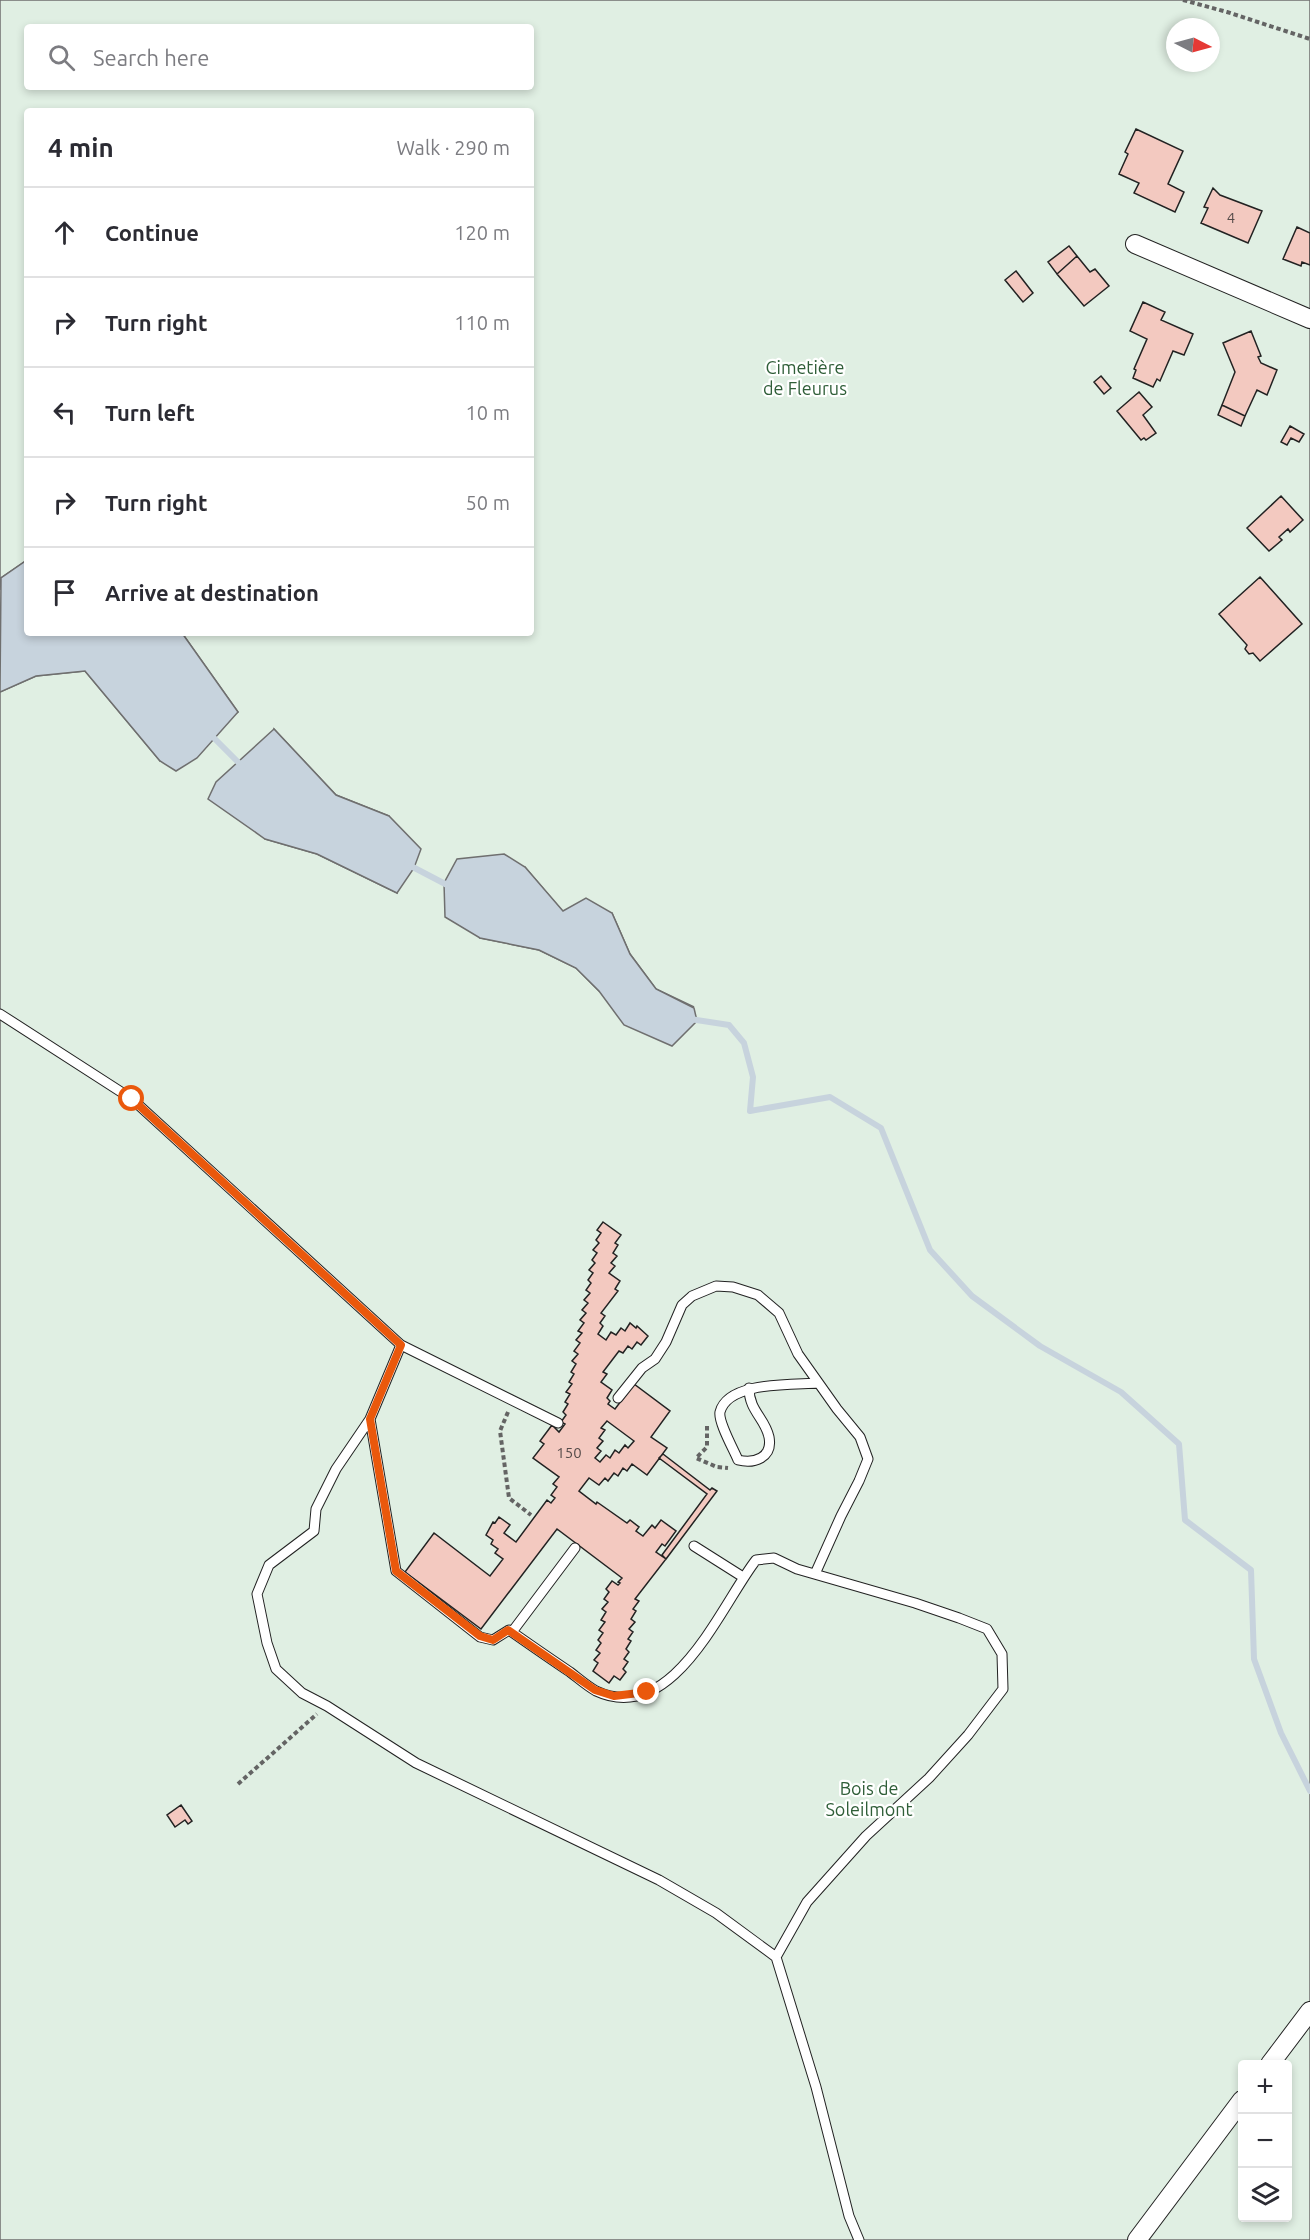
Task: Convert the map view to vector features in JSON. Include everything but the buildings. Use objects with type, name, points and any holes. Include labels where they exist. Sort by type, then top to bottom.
[{"type":"street","points":[[1136,244],[1310,319]]},
{"type":"street","points":[[1273,2060],[1310,2011]]},
{"type":"street","points":[[1137,2240],[1238,2105]]},
{"type":"lane","points":[[0,1014],[132,1099],[401,1345],[558,1423]]},
{"type":"lane","points":[[618,1398],[642,1368],[655,1359],[666,1342],[682,1305],[692,1296],[716,1286],[733,1287],[758,1295],[779,1313],[798,1354],[861,1437],[868,1459],[815,1574]]},
{"type":"lane","points":[[401,1345],[370,1419],[336,1469],[316,1509],[314,1531],[269,1565],[257,1594],[267,1643],[276,1669],[302,1693],[327,1706],[416,1763],[658,1880],[716,1913],[776,1957],[816,2087],[849,2216],[859,2240]]},
{"type":"lane","points":[[749,1388],[753,1409],[770,1441],[767,1453],[760,1461],[749,1463],[738,1460],[721,1420],[720,1411],[734,1395],[749,1388],[818,1383]]},
{"type":"lane","points":[[370,1419],[396,1571],[480,1636],[493,1640],[508,1630],[595,1690],[614,1696],[647,1692],[680,1669],[721,1615],[743,1577],[756,1560],[774,1558],[815,1574],[915,1603],[987,1629],[1002,1654],[1003,1689],[968,1735],[929,1778],[867,1836],[807,1902],[776,1957]]},
{"type":"lane","points":[[694,1546],[743,1577]]},
{"type":"lane","points":[[512,1632],[575,1548]]},
{"type":"path","points":[[1183,0],[1310,39]]},
{"type":"path","points":[[513,1401],[500,1431],[509,1498],[531,1515]]},
{"type":"path","points":[[720,1411],[707,1424],[707,1447],[696,1458],[726,1469],[738,1460]]},
{"type":"path","points":[[238,1784],[327,1706]]},
{"type":"green space","name":"Bois de Soleilmont","points":[[0,0],[1310,0],[1310,2240],[0,2240],[0,692],[36,676],[85,671],[160,761],[238,712],[184,636],[534,636],[534,108],[24,108],[24,562],[1,578],[0,590]],"holes":[[[274,729],[336,795],[389,816],[397,893],[317,854],[265,839]],[[525,867],[563,912],[612,913],[630,954],[656,989],[694,1007],[599,991],[576,968],[539,950],[480,938]]]},
{"type":"shaded area","points":[[24,562],[24,636],[184,636],[238,712],[197,758],[176,771],[160,761],[85,671],[36,676],[0,692],[1,578]]},
{"type":"shaded area","points":[[274,729],[336,795],[389,816],[421,849],[414,868],[397,893],[317,854],[265,839],[208,799],[216,782]]},
{"type":"shaded area","points":[[504,854],[525,867],[563,911],[586,898],[612,913],[630,954],[656,989],[694,1008],[697,1021],[672,1046],[624,1025],[599,991],[576,968],[539,950],[480,938],[445,917],[444,883],[457,859]]},
{"type":"waterway","points":[[209,733],[242,766]]},
{"type":"waterway","points":[[407,864],[451,887]]},
{"type":"waterway","points":[[690,1019],[729,1025],[744,1043],[753,1077],[750,1111],[830,1097],[881,1128],[930,1250],[972,1296],[1040,1346],[1121,1392],[1179,1444],[1185,1520],[1251,1570],[1254,1659],[1281,1733],[1310,1791]]},
{"type":"route","points":[[132,1099],[401,1345],[370,1419],[396,1571],[480,1636],[493,1640],[508,1630],[595,1690],[614,1696],[647,1692]]},
{"type":"park label","name":"Cimetière de Fleurus","points":[[805,377]]}]
